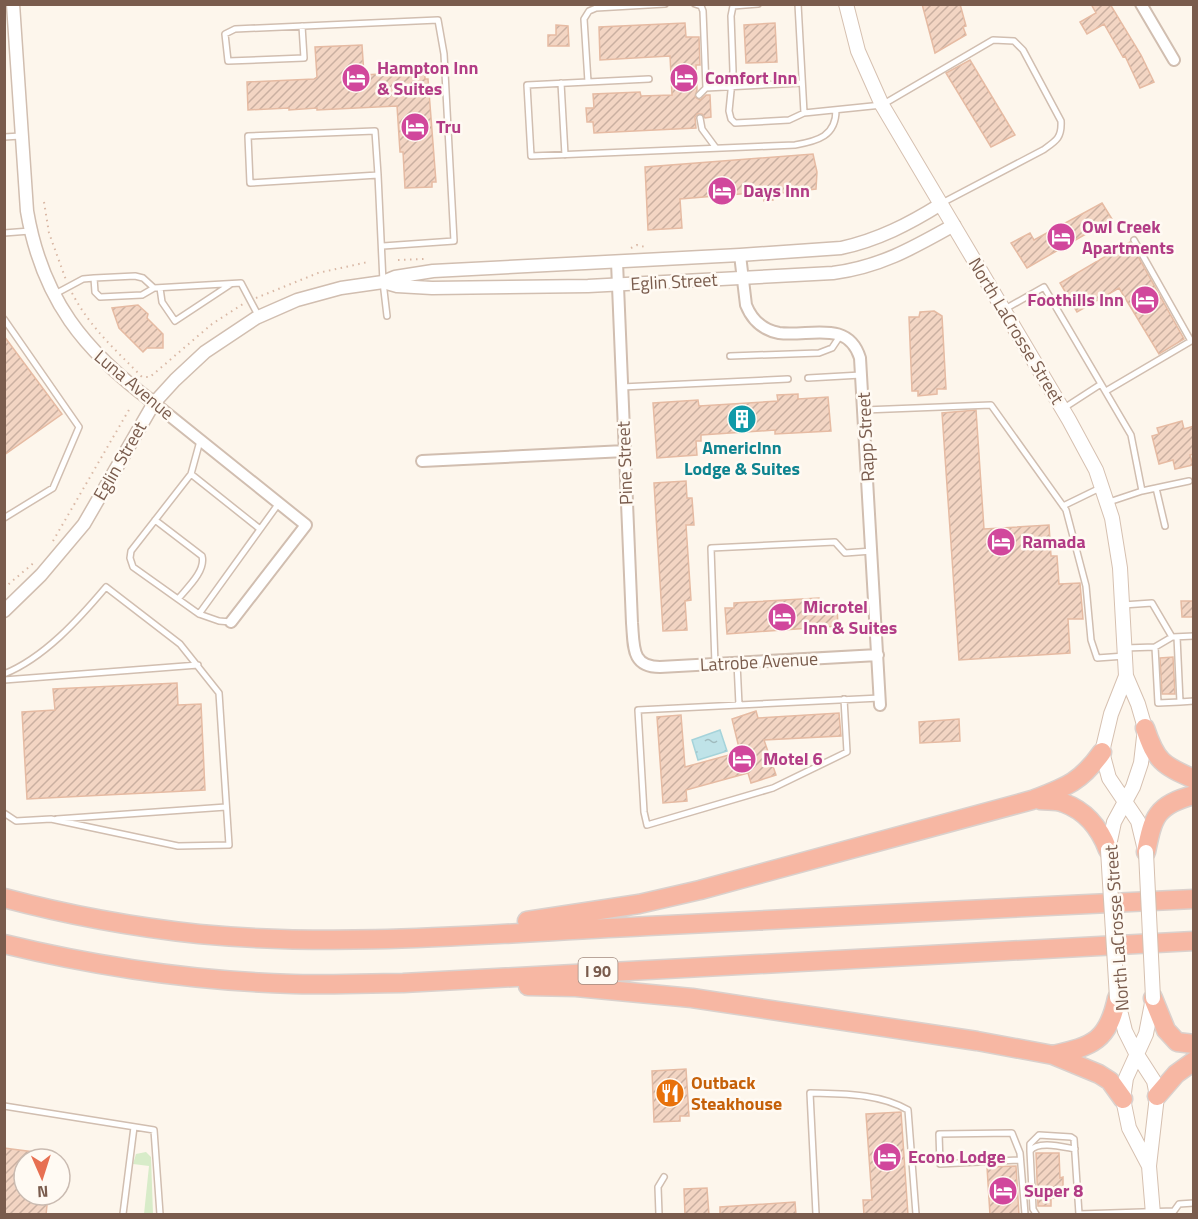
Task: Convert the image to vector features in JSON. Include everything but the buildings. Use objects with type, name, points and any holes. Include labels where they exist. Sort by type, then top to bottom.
[{"type":"highway","points":[[1145,728],[1152,750],[1162,762],[1194,779]]},
{"type":"highway","points":[[346,939],[534,920],[639,904],[700,890],[1032,800],[1076,781],[1102,752]]},
{"type":"highway","points":[[1146,852],[1152,822],[1165,806],[1194,795]]},
{"type":"highway","points":[[1032,800],[1063,802],[1085,814],[1102,835],[1108,850]]},
{"type":"highway","points":[[4,898],[76,915],[159,929],[237,936],[346,939],[1194,899]]},
{"type":"highway","name":"I 90","points":[[4,944],[122,967],[225,980],[294,984],[403,983],[1194,941]]},
{"type":"highway","points":[[403,983],[576,987],[683,998],[977,1041],[1053,1055],[1099,1074],[1110,1081],[1123,1099]]},
{"type":"highway","points":[[1053,1055],[1080,1049],[1103,1035],[1113,1018],[1117,998]]},
{"type":"highway","points":[[1153,998],[1166,1030],[1177,1042],[1194,1044]]},
{"type":"highway","points":[[1157,1096],[1176,1074],[1194,1061]]},
{"type":"main road","name":"North LaCrosse Street","points":[[846,4],[858,51],[882,105],[1088,453],[1108,502],[1118,550],[1126,676],[1145,728],[1141,763],[1133,787],[1114,822],[1108,850],[1117,998],[1125,1031],[1154,1081],[1157,1096],[1149,1166],[1153,1213]]},
{"type":"main road","name":"North LaCrosse Street","points":[[1126,676],[1111,714],[1102,752],[1109,778],[1138,822],[1146,852],[1153,998],[1146,1034],[1126,1078],[1123,1099],[1129,1128],[1149,1166]]},
{"type":"street","name":"Luna Avenue","points":[[13,4],[9,25],[30,231],[43,270],[66,316],[88,346],[115,373],[306,525],[231,622]]},
{"type":"street","points":[[1156,4],[1143,8],[1174,60]]},
{"type":"street","name":"Eglin Street","points":[[4,610],[41,575],[84,524],[154,403],[205,352],[259,317],[319,293],[433,271],[826,250],[857,244],[900,228],[941,204]]},
{"type":"street","name":"Eglin Street","points":[[383,282],[397,286],[432,288],[618,285],[833,273],[871,266],[898,256],[954,225]]},
{"type":"street","points":[[740,255],[749,312],[765,328],[771,332],[788,334],[826,332],[841,334]]},
{"type":"street","name":"Pine Street","points":[[617,262],[634,644],[641,663]]},
{"type":"street","name":"Rapp Street","points":[[841,334],[848,338],[858,350],[862,375],[880,701]]},
{"type":"street","points":[[422,461],[625,451]]},
{"type":"street","name":"Latrobe Avenue","points":[[641,663],[650,667],[878,655]]},
{"type":"lane","points":[[588,82],[584,19],[589,11],[596,8],[665,4]]},
{"type":"lane","points":[[695,4],[701,6],[703,12],[706,88]]},
{"type":"lane","points":[[758,4],[733,6],[731,16],[733,71],[729,111],[735,123],[789,120],[804,113],[882,105],[993,40],[1014,41],[1028,56],[1061,121],[1061,132],[1056,141],[941,204]]},
{"type":"lane","points":[[798,4],[804,113]]},
{"type":"lane","points":[[302,26],[304,58],[228,61],[225,34],[235,29],[302,26],[438,20],[444,54],[454,241],[383,246]]},
{"type":"lane","points":[[649,79],[528,85],[531,156],[795,145],[820,139],[831,130],[836,122],[836,110]]},
{"type":"lane","points":[[561,83],[565,155]]},
{"type":"lane","points":[[699,95],[706,88],[802,83]]},
{"type":"lane","points":[[700,118],[702,129],[716,148]]},
{"type":"lane","points":[[378,175],[250,183],[248,135],[375,131],[383,246],[383,282],[387,316]]},
{"type":"lane","points":[[4,137],[21,136]]},
{"type":"lane","points":[[4,233],[30,231]]},
{"type":"lane","points":[[1106,392],[1191,341],[1134,240]]},
{"type":"lane","points":[[54,294],[83,279],[135,276],[143,278],[157,288],[162,302],[175,321],[233,283]]},
{"type":"lane","points":[[94,278],[95,292],[100,297],[142,295],[157,288],[241,283],[259,317]]},
{"type":"lane","points":[[1003,309],[1044,287],[1131,435],[1142,491]]},
{"type":"lane","points":[[4,319],[79,427],[53,488],[4,518]]},
{"type":"lane","points":[[730,356],[819,353],[832,348],[841,334]]},
{"type":"lane","points":[[808,378],[862,375]]},
{"type":"lane","points":[[622,387],[788,379]]},
{"type":"lane","points":[[1062,408],[1101,384]]},
{"type":"lane","points":[[864,410],[991,405],[1066,510],[1086,586],[1091,640],[1097,658],[1155,647],[1174,637],[1194,636]]},
{"type":"lane","points":[[201,440],[191,474],[130,552],[130,558],[133,567],[199,614],[219,621],[231,622]]},
{"type":"lane","points":[[191,474],[260,529]]},
{"type":"lane","points":[[1108,502],[1142,491],[1189,481]]},
{"type":"lane","points":[[1064,506],[1103,486]]},
{"type":"lane","points":[[1156,488],[1166,526]]},
{"type":"lane","points":[[199,614],[279,503]]},
{"type":"lane","points":[[155,520],[202,556],[204,560],[202,568],[178,599]]},
{"type":"lane","points":[[716,664],[711,548],[835,542],[845,553],[872,551]]},
{"type":"lane","points":[[4,674],[20,668],[55,640],[82,616],[105,587],[180,644],[219,693],[229,845],[178,846],[51,819]]},
{"type":"lane","points":[[1123,605],[1152,603],[1174,637],[1180,702]]},
{"type":"lane","points":[[1155,647],[1158,703],[1194,701]]},
{"type":"lane","points":[[737,663],[739,705]]},
{"type":"lane","points":[[4,680],[198,665]]},
{"type":"lane","points":[[844,699],[847,752],[773,788],[647,825],[644,812],[638,710],[844,699],[880,701]]},
{"type":"lane","points":[[4,813],[16,821],[226,807]]},
{"type":"lane","points":[[816,1215],[810,1093],[855,1094],[896,1103],[908,1110],[916,1215]]},
{"type":"lane","points":[[4,1106],[154,1130],[160,1215]]},
{"type":"lane","points":[[123,1215],[134,1127]]},
{"type":"lane","points":[[1020,1160],[940,1164],[939,1134],[1012,1133],[1020,1153],[1025,1215]]},
{"type":"lane","points":[[1036,1215],[1030,1151],[1033,1140],[1043,1134],[1074,1139],[1079,1214]]},
{"type":"lane","points":[[1030,1151],[1038,1145],[1075,1149]]},
{"type":"lane","points":[[659,1215],[658,1187],[664,1177]]},
{"type":"lane","points":[[1071,1215],[1175,1213],[1179,1204],[1194,1203]]},
{"type":"path","points":[[44,202],[49,233],[69,286],[91,323],[112,349],[142,377],[150,377],[212,324],[250,301],[318,273],[368,262]]},
{"type":"path","points":[[50,546],[130,408]]},
{"type":"path","points":[[4,588],[42,554]]},
{"type":"green space","points":[[146,1152],[151,1157],[153,1214],[144,1214],[149,1166],[133,1164],[136,1154]]},
{"type":"water","points":[[720,730],[727,751],[698,760],[692,740]]},
{"type":"place","name":"Hampton Inn & Suites","points":[[356,78]]},
{"type":"place","name":"Comfort Inn","points":[[684,78]]},
{"type":"place","name":"Tru","points":[[415,127]]},
{"type":"place","name":"Days Inn","points":[[722,191]]},
{"type":"place","name":"Owl Creek Apartments","points":[[1061,237]]},
{"type":"place","name":"Foothills Inn","points":[[1145,300]]},
{"type":"place","name":"AmericInn Lodge & Suites","points":[[742,419]]},
{"type":"place","name":"Ramada","points":[[1001,542]]},
{"type":"place","name":"Microtel Inn & Suites","points":[[782,617]]},
{"type":"place","name":"Motel 6","points":[[742,759]]},
{"type":"place","name":"Outback Steakhouse","points":[[670,1093]]},
{"type":"place","name":"Econo Lodge","points":[[887,1157]]},
{"type":"place","name":"Super 8","points":[[1003,1191]]}]
